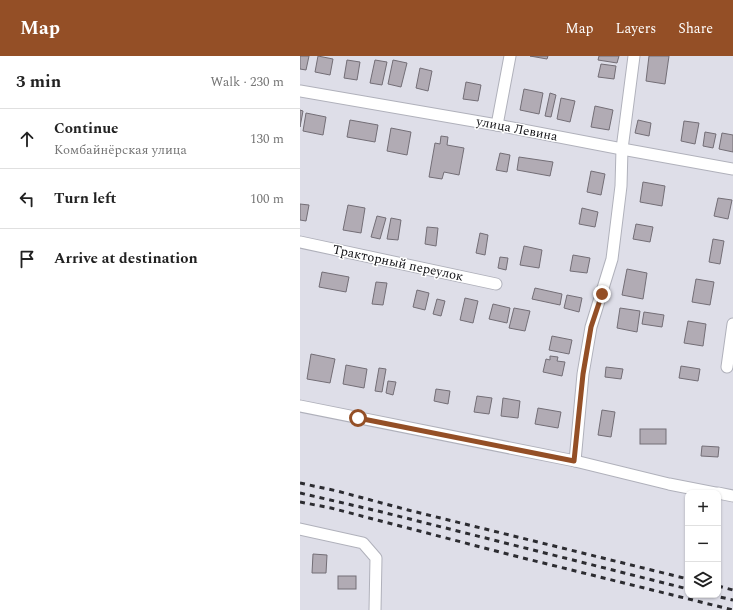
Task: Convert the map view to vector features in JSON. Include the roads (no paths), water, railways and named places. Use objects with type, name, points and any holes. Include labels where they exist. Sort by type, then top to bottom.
[{"type":"street","points":[[497,124],[510,56]]},
{"type":"street","points":[[574,461],[583,374],[591,327],[612,259],[621,186],[622,149],[634,56]]},
{"type":"street","name":"улица Левина","points":[[300,91],[497,124],[733,169]]},
{"type":"street","name":"Тракторный переулок","points":[[300,242],[496,284]]},
{"type":"street","points":[[727,367],[733,324]]},
{"type":"street","points":[[300,406],[574,461],[700,490]]},
{"type":"street","points":[[721,494],[733,496]]},
{"type":"street","points":[[300,529],[363,543],[376,558],[375,610]]},
{"type":"railway","points":[[300,483],[685,578]]},
{"type":"railway","points":[[300,493],[382,512],[685,588]]},
{"type":"railway","points":[[300,502],[331,508],[519,557],[733,610]]},
{"type":"railway","points":[[721,587],[733,590]]},
{"type":"railway","points":[[721,597],[733,600]]}]
